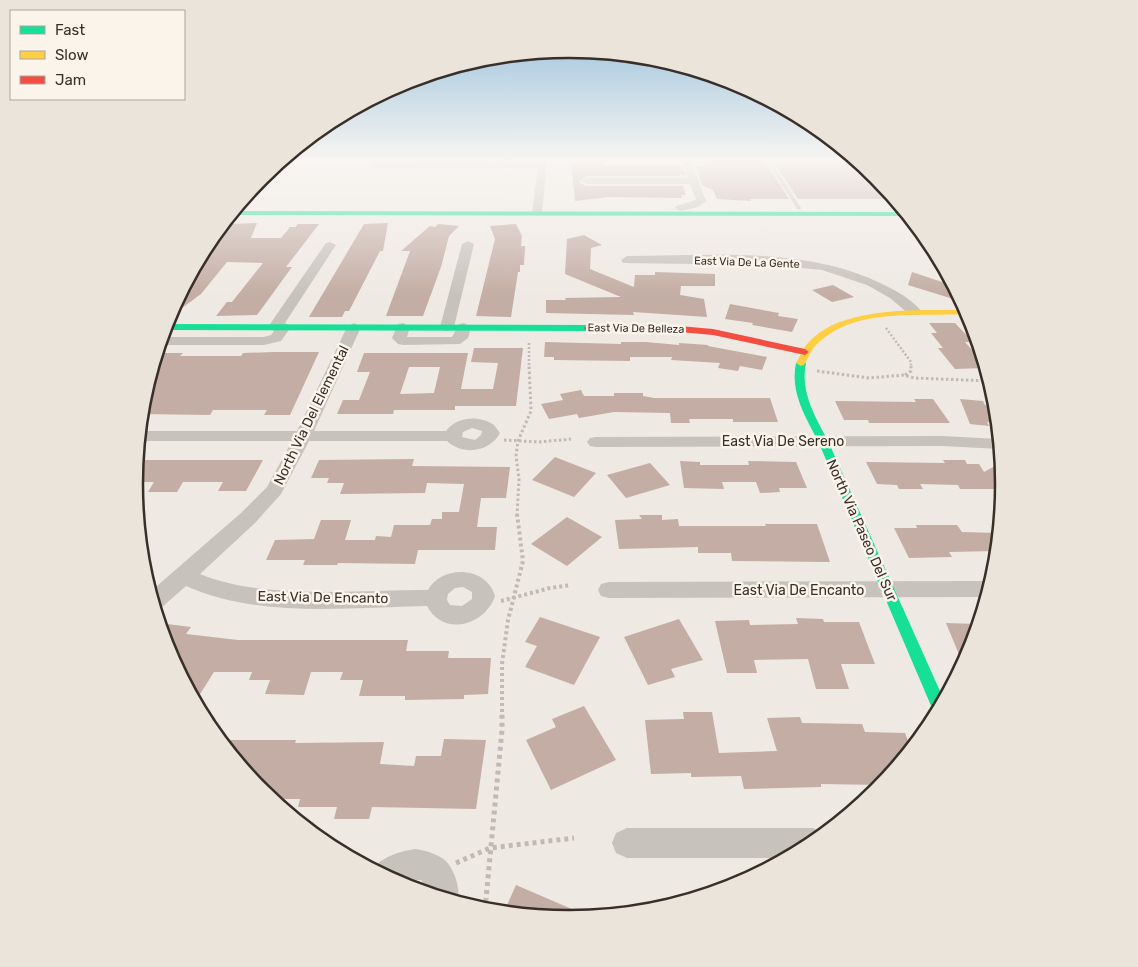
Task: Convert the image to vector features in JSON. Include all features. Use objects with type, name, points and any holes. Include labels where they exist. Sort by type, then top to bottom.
[{"type":"main road","points":[[245,207],[898,214]]},
{"type":"main road","points":[[241,213],[680,208],[893,208]]},
{"type":"main road","points":[[805,352],[810,344],[826,331],[879,314],[959,312]]},
{"type":"main road","name":"East Via De Belleza","points":[[173,327],[688,328],[741,337],[805,352]]},
{"type":"main road","name":"North Via Paseo Del Sur","points":[[805,352],[796,376],[804,402],[823,441],[936,700]]},
{"type":"street","points":[[680,208],[689,206]]},
{"type":"street","points":[[447,327],[468,244]]},
{"type":"street","points":[[168,341],[272,340],[276,338],[280,327],[330,245]]},
{"type":"street","name":"East Via De La Gente","points":[[627,260],[763,260],[811,264],[854,275],[886,289],[915,312]]},
{"type":"street","name":"North Via Del Elemental","points":[[159,597],[248,518],[274,490],[303,437],[354,327]]},
{"type":"street","points":[[403,327],[399,338],[403,341],[455,341],[461,338],[464,327]]},
{"type":"street","points":[[146,436],[453,436]]},
{"type":"street","name":"East Via De Sereno","points":[[596,442],[942,441],[993,444]]},
{"type":"street","name":"East Via De Encanto","points":[[184,576],[201,584],[239,595],[279,599],[435,598]]},
{"type":"street","name":"East Via De Encanto","points":[[609,590],[981,589]]},
{"type":"street","points":[[627,843],[797,843]]},
{"type":"street","points":[[392,871],[410,863],[423,865],[434,871],[442,884],[442,890]]},
{"type":"path","points":[[882,322],[911,362],[911,371],[904,375]]},
{"type":"path","points":[[486,901],[502,730],[502,664],[513,598],[523,561],[517,517],[519,479],[516,456],[518,441],[531,411],[528,344],[533,333]]},
{"type":"path","points":[[813,371],[869,378],[904,375],[914,378],[982,382]]},
{"type":"path","points":[[501,439],[539,442],[571,438]]},
{"type":"path","points":[[498,602],[550,588],[571,585]]},
{"type":"path","points":[[456,863],[490,848],[574,838]]},
{"type":"building","points":[[257,223],[251,238],[281,238],[290,227],[296,227],[298,224],[319,224],[286,267],[292,267],[257,315],[216,316],[227,302],[232,302],[263,263],[227,262],[201,294],[180,309],[200,270],[231,224]]},
{"type":"building","points":[[388,223],[383,251],[380,251],[349,311],[345,311],[342,317],[309,317],[364,224]]},
{"type":"building","points":[[438,224],[459,226],[449,236],[441,267],[423,316],[386,316],[410,251],[401,251],[430,226],[435,227]]},
{"type":"building","points":[[516,224],[522,236],[521,246],[525,246],[524,265],[520,265],[520,272],[518,272],[511,317],[476,316],[495,239],[490,226]]},
{"type":"building","points":[[584,235],[602,245],[591,248],[590,269],[634,287],[635,275],[655,275],[655,272],[715,274],[715,286],[681,286],[680,295],[704,299],[707,317],[633,312],[634,315],[546,313],[546,300],[621,297],[565,274],[567,239]]},
{"type":"building","points":[[912,272],[944,283],[953,299],[908,285]]},
{"type":"building","points":[[833,285],[854,297],[832,302],[812,290]]},
{"type":"building","points":[[730,304],[779,313],[778,316],[798,319],[792,332],[725,319]]},
{"type":"building","points":[[929,323],[955,323],[969,338],[970,342],[965,342],[973,352],[979,368],[955,369],[938,348],[943,348],[931,333],[937,333]]},
{"type":"building","points":[[545,342],[621,344],[621,342],[646,342],[679,345],[679,343],[708,345],[767,357],[762,370],[740,366],[738,371],[718,368],[720,363],[671,360],[672,357],[630,357],[630,361],[554,360],[554,357],[544,357]]},
{"type":"building","points":[[474,348],[523,348],[516,406],[455,406],[455,410],[394,410],[393,414],[337,414],[343,400],[359,400],[370,372],[357,372],[364,353],[468,353],[461,389],[493,389],[498,363],[471,362]],"holes":[[[409,367],[440,367],[434,393],[400,394]]]},
{"type":"building","points":[[319,352],[290,415],[264,415],[267,410],[213,410],[210,415],[149,414],[164,353],[183,353],[180,356],[241,356],[243,353]]},
{"type":"building","points":[[581,390],[584,396],[614,396],[614,393],[643,393],[643,396],[654,398],[770,398],[778,422],[733,422],[733,419],[689,419],[690,423],[671,423],[670,413],[614,412],[579,418],[577,414],[549,419],[541,404],[563,400],[560,394]]},
{"type":"building","points":[[914,399],[933,399],[950,423],[869,423],[868,420],[844,420],[835,401],[916,402]]},
{"type":"building","points":[[960,399],[983,401],[985,405],[988,405],[990,422],[987,422],[989,426],[970,424]]},
{"type":"building","points":[[555,457],[596,473],[574,497],[532,480]]},
{"type":"building","points":[[414,459],[412,466],[510,467],[506,498],[481,498],[477,527],[497,527],[495,550],[418,550],[415,564],[338,563],[337,565],[303,565],[305,560],[266,560],[275,540],[314,539],[321,520],[351,520],[345,540],[375,540],[376,536],[391,537],[394,525],[430,525],[432,519],[442,519],[442,512],[459,512],[464,484],[427,483],[425,493],[340,494],[344,483],[327,483],[329,478],[311,478],[319,460]]},
{"type":"building","points":[[144,460],[263,460],[246,491],[218,491],[223,482],[183,482],[177,492],[148,492],[154,482],[143,482]]},
{"type":"building","points":[[943,460],[965,460],[967,464],[979,464],[984,472],[994,466],[995,489],[960,489],[958,485],[920,484],[923,489],[899,489],[897,485],[877,484],[866,462],[945,463]]},
{"type":"building","points":[[680,461],[700,462],[700,465],[749,465],[748,461],[796,462],[807,488],[779,488],[780,492],[760,493],[756,482],[722,482],[724,489],[684,488]]},
{"type":"building","points":[[650,463],[670,485],[626,498],[607,475]]},
{"type":"building","points":[[639,515],[662,515],[662,520],[678,519],[679,526],[817,524],[830,562],[732,561],[731,553],[698,553],[698,547],[619,549],[615,520],[642,519]]},
{"type":"building","points":[[567,517],[602,537],[567,566],[531,544]]},
{"type":"building","points":[[916,525],[957,525],[962,532],[992,533],[989,551],[949,552],[952,557],[909,558],[894,528],[917,528]]},
{"type":"building","points":[[540,617],[600,637],[574,685],[525,667],[537,646],[525,642]]},
{"type":"building","points":[[796,618],[823,619],[824,622],[859,622],[875,664],[841,664],[849,689],[816,689],[808,659],[754,660],[757,673],[727,673],[715,621],[749,620],[750,625],[798,624]]},
{"type":"building","points":[[679,619],[703,660],[671,669],[675,677],[648,685],[624,637]]},
{"type":"building","points":[[946,623],[971,624],[959,655]]},
{"type":"building","points":[[167,624],[191,627],[186,634],[238,640],[408,640],[406,651],[449,651],[448,658],[491,658],[488,694],[464,695],[464,699],[405,700],[405,696],[359,696],[363,680],[340,680],[343,672],[311,672],[304,695],[265,694],[270,680],[249,680],[252,672],[214,672],[199,695],[175,647]]},
{"type":"building","points":[[584,706],[616,760],[551,790],[526,740],[556,727],[552,719]]},
{"type":"building","points":[[683,712],[712,712],[719,753],[777,751],[767,718],[800,717],[802,723],[862,724],[865,732],[905,733],[908,741],[870,785],[821,784],[821,787],[744,789],[741,776],[691,777],[691,773],[651,774],[645,720],[684,719]]},
{"type":"building","points":[[444,739],[486,740],[476,809],[372,807],[369,819],[334,819],[337,807],[298,807],[300,799],[283,799],[229,740],[296,740],[295,743],[384,742],[380,764],[414,766],[416,756],[441,756]]},
{"type":"building","points":[[516,885],[574,910],[541,909],[507,905]]},
{"type":"traffic: fast","points":[[240,213],[898,214]]},
{"type":"traffic: fast","points":[[173,327],[588,328]]},
{"type":"traffic: fast","points":[[801,363],[799,383],[808,413],[823,441],[936,700]]},
{"type":"traffic: slow","points":[[801,363],[811,344],[828,331],[849,322],[873,316],[899,313],[959,312]]},
{"type":"traffic: jam","points":[[588,328],[668,328],[713,332],[805,352]]}]
